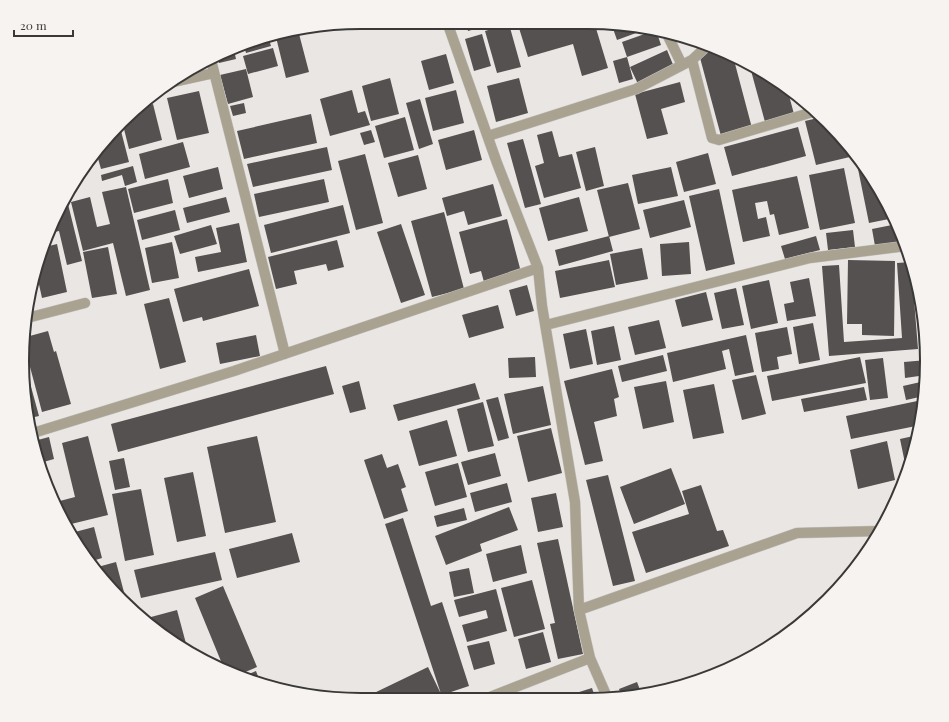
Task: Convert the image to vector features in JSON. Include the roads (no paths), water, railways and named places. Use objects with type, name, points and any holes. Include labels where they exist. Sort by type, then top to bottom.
[{"type":"street","points":[[450,29],[538,268],[542,306],[575,502],[579,610],[590,658],[605,692]]},
{"type":"street","points":[[669,39],[682,65]]},
{"type":"street","points":[[488,136],[636,88],[692,60],[703,50]]},
{"type":"street","points":[[692,60],[712,138],[720,140],[810,114]]},
{"type":"street","points":[[212,64],[285,354]]},
{"type":"street","points":[[186,79],[214,73]]},
{"type":"street","points":[[546,325],[810,258],[899,247]]},
{"type":"street","points":[[36,432],[285,354],[538,268]]},
{"type":"street","points":[[32,317],[85,303]]},
{"type":"street","points":[[579,610],[798,533],[873,531]]},
{"type":"street","points":[[500,693],[590,658]]}]
